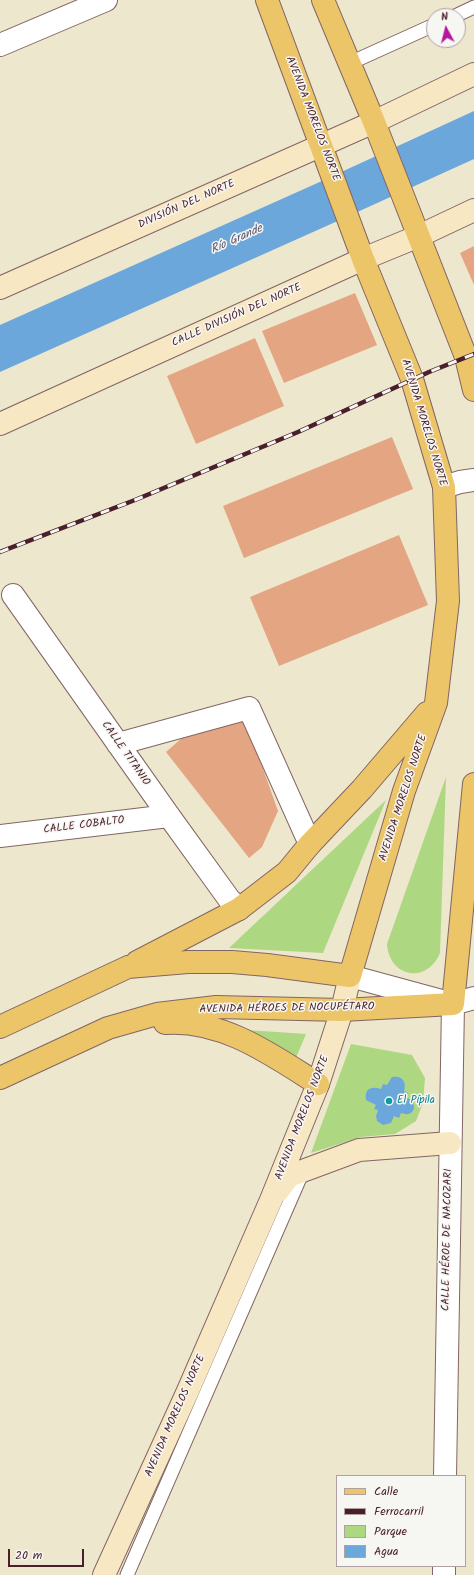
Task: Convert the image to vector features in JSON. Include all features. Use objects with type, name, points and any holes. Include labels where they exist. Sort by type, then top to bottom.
[{"type":"main road","name":"AVENIDA MORELOS NORTE","points":[[104,1575],[188,1393],[271,1200],[318,1084],[342,1010],[350,976],[404,791],[436,703],[448,601],[444,487],[412,379],[363,259],[267,0]]},
{"type":"main road","points":[[323,0],[374,122],[466,357],[474,390]]},
{"type":"main road","name":"DIVISIÓN DEL NORTE","points":[[0,288],[374,122],[474,74]]},
{"type":"main road","name":"CALLE DIVISIÓN DEL NORTE","points":[[0,424],[474,210]]},
{"type":"main road","points":[[0,1027],[128,967],[239,909],[287,872],[310,844],[362,789],[436,703]]},
{"type":"main road","points":[[453,1004],[474,784]]},
{"type":"main road","points":[[128,967],[188,962],[232,962],[350,976]]},
{"type":"main road","name":"AVENIDA HÉROES DE NOCUPÉTARO","points":[[0,1078],[108,1028],[157,1014],[216,1007],[342,1010],[453,1004]]},
{"type":"main road","points":[[108,1028],[178,1022],[209,1028],[245,1040],[318,1084]]},
{"type":"main road","points":[[271,1200],[289,1176],[359,1150],[450,1143]]},
{"type":"street","points":[[0,45],[106,0]]},
{"type":"street","points":[[444,487],[460,482],[474,480]]},
{"type":"street","name":"CALLE TITANIO","points":[[13,596],[169,816],[229,899],[239,909]]},
{"type":"street","points":[[118,744],[249,708],[310,844]]},
{"type":"street","name":"CALLE COBALTO","points":[[0,836],[169,816]]},
{"type":"street","points":[[350,976],[453,1004],[474,998]]},
{"type":"street","name":"CALLE HÉROE DE NACOZARI","points":[[445,1475],[453,1004]]},
{"type":"lane","points":[[350,63],[426,29]]},
{"type":"lane","points":[[127,1575],[302,1171]]},
{"type":"green space","points":[[446,777],[440,953],[434,963],[427,970],[418,973],[409,973],[401,970],[394,964],[389,955],[387,944]]},
{"type":"green space","points":[[386,800],[323,953],[229,948]]},
{"type":"green space","points":[[247,1030],[306,1034],[295,1060]]},
{"type":"green space","points":[[351,1044],[412,1055],[425,1078],[423,1103],[416,1121],[395,1134],[361,1137],[311,1153]]},
{"type":"water","name":"Río Grande","points":[[474,111],[474,159],[0,372],[0,325]]},
{"type":"water","points":[[392,1077],[399,1077],[403,1080],[405,1085],[404,1091],[408,1093],[406,1097],[413,1101],[414,1108],[411,1113],[401,1113],[399,1118],[394,1116],[391,1123],[383,1125],[377,1121],[376,1116],[378,1110],[374,1109],[376,1105],[366,1100],[366,1093],[367,1090],[372,1088],[381,1089],[383,1084],[387,1085]]},
{"type":"building","points":[[474,246],[474,285],[460,253]]},
{"type":"building","points":[[355,293],[377,345],[284,383],[262,331]]},
{"type":"building","points":[[255,338],[284,406],[196,444],[167,376]]},
{"type":"building","points":[[392,437],[413,489],[244,558],[223,506]]},
{"type":"building","points":[[399,535],[428,605],[279,666],[250,597]]},
{"type":"building","points":[[246,721],[278,811],[262,847],[249,858],[166,752],[191,730]]},
{"type":"railway","points":[[0,552],[135,500],[298,432],[429,372],[474,354]]},
{"type":"place","name":"El Pípila","points":[[389,1101]]}]
